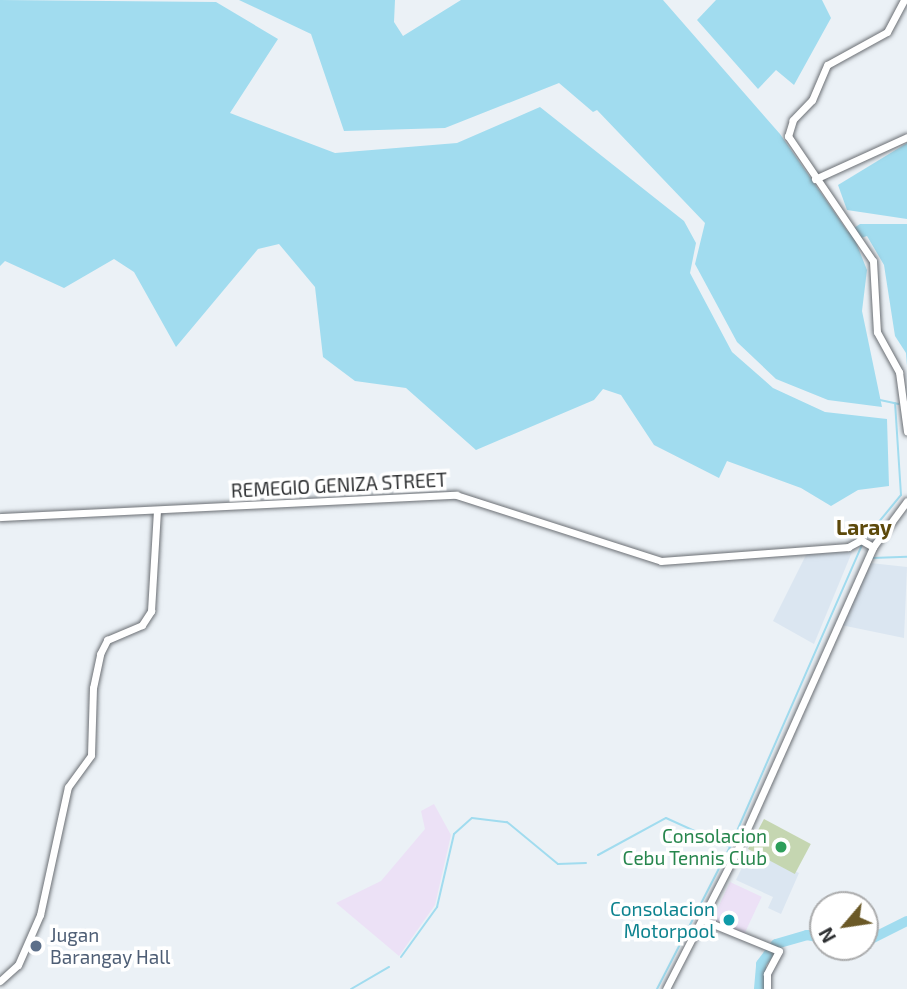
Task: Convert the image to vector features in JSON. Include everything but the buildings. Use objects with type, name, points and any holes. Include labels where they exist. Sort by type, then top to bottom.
[{"type":"street","points":[[904,0],[887,32],[827,65],[812,100],[791,124],[791,144],[873,261],[877,332],[900,372],[907,431]]},
{"type":"street","points":[[815,179],[907,137]]},
{"type":"street","name":"REMEGIO GENIZA STREET","points":[[0,517],[456,495],[670,562],[848,547],[867,543]]},
{"type":"street","points":[[666,989],[703,920],[867,543],[907,501]]},
{"type":"street","points":[[0,981],[18,965],[40,915],[68,787],[91,755],[93,688],[100,654],[107,640],[142,625],[151,611],[157,510]]},
{"type":"street","points":[[703,920],[774,950],[767,974],[767,989]]},
{"type":"shaded area","points":[[852,552],[814,644],[773,621],[807,553]]},
{"type":"shaded area","points":[[870,563],[907,567],[904,638],[841,625]]},
{"type":"shaded area","points":[[434,804],[451,835],[435,905],[399,956],[336,903],[381,881],[425,829],[421,811]]},
{"type":"shaded area","points":[[750,851],[799,873],[781,914],[768,908],[773,897],[736,880]]},
{"type":"shaded area","points":[[730,882],[762,897],[744,935],[712,920]]},
{"type":"green space","name":"Consolacion Cebu Tennis Club","points":[[764,819],[811,844],[795,874],[748,849]]},
{"type":"water","points":[[0,0],[216,2],[278,39],[230,113],[335,153],[457,143],[540,107],[684,221],[696,243],[690,273],[732,352],[773,388],[825,412],[887,419],[889,486],[858,490],[831,506],[801,488],[727,461],[719,478],[654,445],[621,395],[603,389],[594,400],[476,450],[406,388],[355,381],[323,357],[315,287],[279,244],[258,249],[176,347],[134,272],[114,259],[64,288],[5,261],[0,266]]},
{"type":"water","points":[[239,0],[395,0],[394,22],[403,36],[461,0],[663,0],[780,134],[848,232],[860,224],[907,224],[907,366],[906,353],[895,336],[884,265],[867,236],[855,240],[867,270],[862,311],[882,407],[828,400],[776,379],[737,342],[695,264],[705,223],[597,110],[593,112],[559,83],[445,128],[344,131],[311,34]]},
{"type":"water","points":[[716,0],[822,0],[831,18],[794,85],[776,70],[758,89],[697,20]]},
{"type":"water","points":[[907,143],[907,219],[847,210],[838,185]]},
{"type":"waterway","points":[[880,400],[899,404]]},
{"type":"waterway","points":[[864,540],[901,495],[895,403]]},
{"type":"waterway","points":[[657,989],[730,847],[862,545]]},
{"type":"waterway","points":[[872,558],[907,557]]},
{"type":"waterway","points":[[401,957],[437,907],[454,834],[472,818],[507,822],[558,864],[586,863]]},
{"type":"waterway","points":[[598,855],[666,818],[730,847]]},
{"type":"waterway","points":[[879,935],[907,921]]},
{"type":"waterway","points":[[759,989],[761,964],[776,944],[809,935]]},
{"type":"waterway","points":[[351,989],[389,967]]},
{"type":"place","name":"Consolacion Cebu Tennis Club","points":[[781,847]]},
{"type":"place","name":"Consolacion Motorpool","points":[[729,920]]},
{"type":"place","name":"Jugan Barangay Hall","points":[[36,946]]},
{"type":"district","name":"Laray","points":[[864,527]]}]
